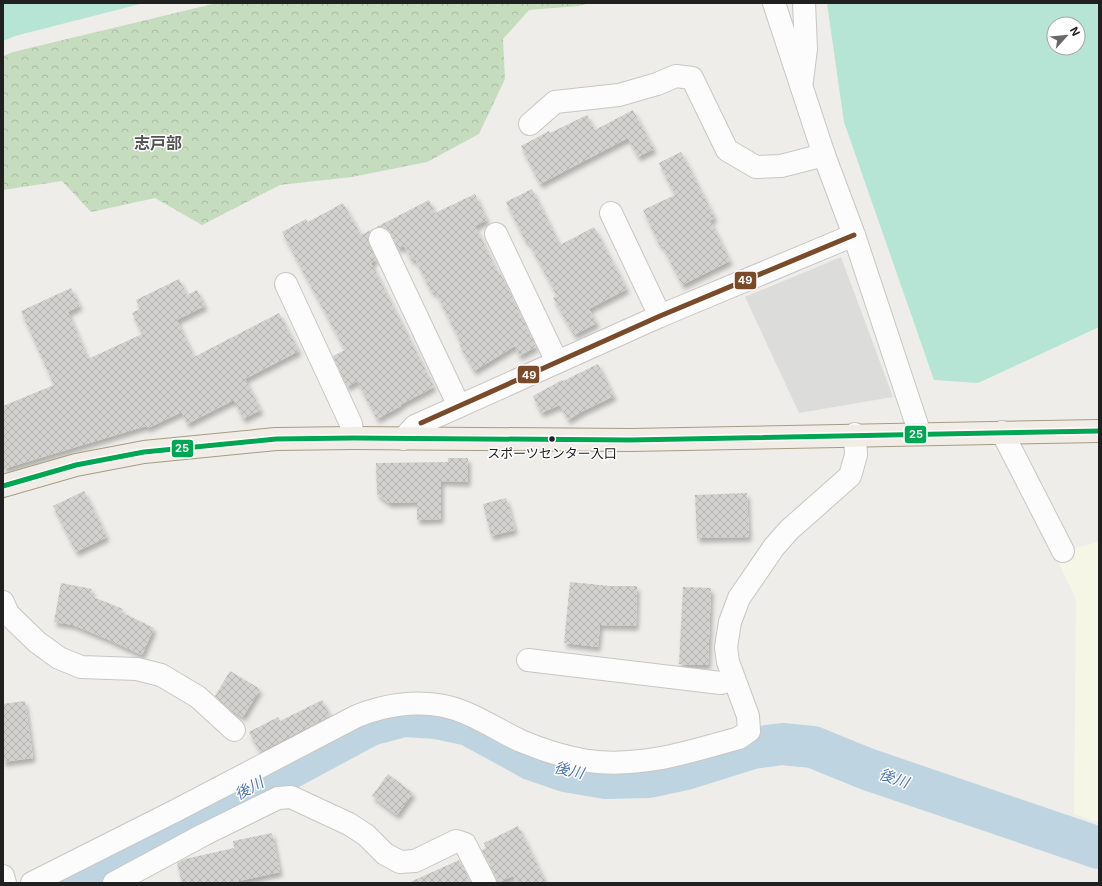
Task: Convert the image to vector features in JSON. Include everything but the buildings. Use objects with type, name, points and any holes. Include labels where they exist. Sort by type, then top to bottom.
[{"type":"main road","points":[[3,486],[76,465],[144,452],[276,439],[353,438],[630,440],[855,434],[1099,431]]},
{"type":"street","points":[[774,3],[824,155],[854,235],[920,434]]},
{"type":"street","points":[[801,85],[806,50],[804,3]]},
{"type":"street","points":[[530,124],[555,102],[619,95],[657,84],[676,76],[692,78],[726,150],[756,167],[781,166],[824,155]]},
{"type":"street","points":[[611,213],[660,316]]},
{"type":"street","points":[[496,234],[557,362]]},
{"type":"street","points":[[403,439],[415,426],[459,406],[660,316],[854,235]]},
{"type":"street","points":[[380,238],[459,406]]},
{"type":"street","points":[[286,284],[351,424],[353,438]]},
{"type":"street","points":[[1002,432],[1063,551]]},
{"type":"street","points":[[32,883],[370,710],[389,706],[419,704],[443,706],[466,713],[521,741],[550,752],[588,761],[625,763],[658,759],[739,738],[749,731],[748,716],[728,662],[726,647],[730,622],[739,598],[774,547],[789,530],[850,476],[856,455],[855,434]]},
{"type":"street","points":[[3,602],[8,614],[37,642],[59,658],[81,667],[137,669],[162,675],[198,697],[234,730]]},
{"type":"street","points":[[528,660],[721,683],[734,679]]},
{"type":"street","points":[[114,883],[203,835],[278,798],[291,797],[349,824],[366,834],[386,854],[400,862],[415,861],[456,841],[465,844],[485,883]]},
{"type":"street","points":[[3,876],[5,883]]},
{"type":"shaded area","points":[[841,257],[893,397],[799,413],[745,297]]},
{"type":"shaded area","points":[[1099,542],[1099,823],[1074,814],[1076,600],[1055,555],[1063,551]]},
{"type":"green space","points":[[3,3],[144,3],[15,36],[3,41]]},
{"type":"green space","points":[[217,3],[590,3],[579,6],[529,10],[503,39],[505,79],[479,134],[427,162],[352,177],[280,185],[202,225],[155,198],[91,212],[62,181],[3,190],[3,56],[13,52]]},
{"type":"green space","points":[[827,3],[1099,3],[1099,327],[978,383],[934,380],[844,122]]},
{"type":"waterway","name":"後川","points":[[68,883],[249,790],[370,725],[404,716],[436,718],[469,725],[533,760],[565,771],[606,778],[649,777],[686,769],[753,748],[782,744],[813,747],[867,769],[1099,848]]},
{"type":"transit line","name":"49","points":[[421,423],[660,316],[854,235]]},
{"type":"transit line","name":"25","points":[[3,486],[76,465],[144,452],[276,439],[353,438],[630,440],[1099,431]]},
{"type":"place","name":"スポーツセンター入口","points":[[552,439]]},
{"type":"district","name":"志戸部","points":[[158,143]]}]
